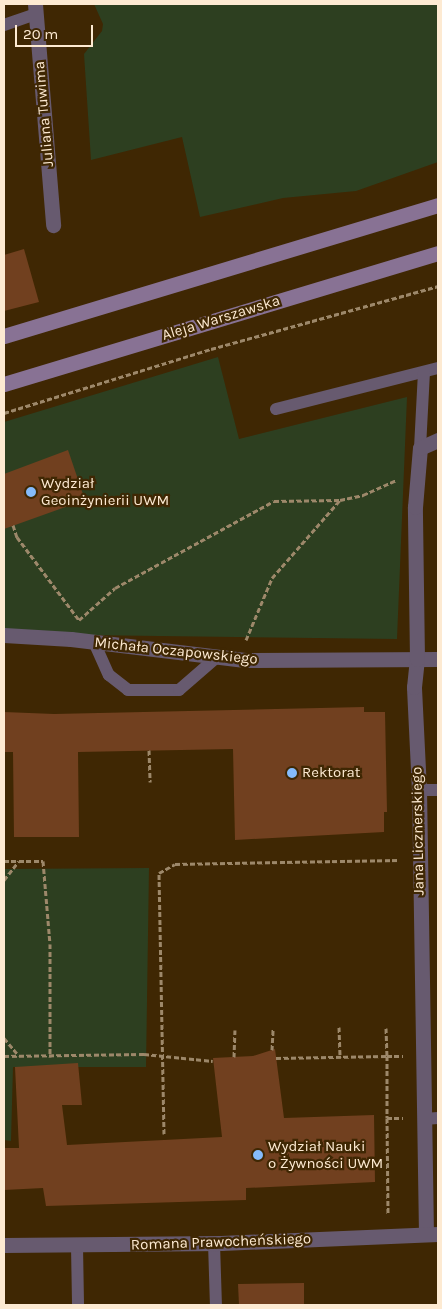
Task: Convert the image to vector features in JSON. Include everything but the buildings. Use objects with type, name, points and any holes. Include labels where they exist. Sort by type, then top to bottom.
[{"type":"main road","points":[[4,336],[438,205]]},
{"type":"main road","name":"Aleja Warszawska","points":[[4,384],[438,253]]},
{"type":"street","name":"Juliana Tuwima","points":[[35,9],[53,225]]},
{"type":"street","points":[[420,448],[438,440]]},
{"type":"street","name":"Jana Licznerskiego","points":[[420,448],[417,471],[417,659],[414,687],[419,790],[418,860],[431,1118],[432,1234]]},
{"type":"street","name":"Michała Oczapowskiego","points":[[4,635],[94,642],[217,657],[438,659]]},
{"type":"street","name":"Romana Prawocheńskiego","points":[[4,1245],[77,1246],[214,1243],[432,1234]]},
{"type":"lane","points":[[4,25],[35,9]]},
{"type":"lane","points":[[276,409],[438,368]]},
{"type":"lane","points":[[420,448],[424,372]]},
{"type":"lane","points":[[94,642],[110,675],[128,690],[180,690],[217,657]]},
{"type":"lane","points":[[419,790],[438,790]]},
{"type":"lane","points":[[214,1243],[216,1305]]},
{"type":"lane","points":[[77,1246],[78,1305]]},
{"type":"path","points":[[4,412],[211,349],[438,286]]},
{"type":"path","points":[[75,624],[115,588],[274,501],[340,500],[363,495],[417,471]]},
{"type":"path","points":[[245,643],[272,578],[340,500]]},
{"type":"path","points":[[13,525],[17,537],[80,620]]},
{"type":"path","points":[[149,750],[150,782]]},
{"type":"path","points":[[164,1134],[159,873],[175,864],[418,860]]},
{"type":"path","points":[[4,861],[43,861],[50,944],[50,1057]]},
{"type":"path","points":[[4,880],[20,861]]},
{"type":"path","points":[[339,1027],[340,1057]]},
{"type":"path","points":[[386,1028],[388,1215]]},
{"type":"path","points":[[272,1050],[274,1029]]},
{"type":"path","points":[[234,1057],[235,1030]]},
{"type":"path","points":[[4,1038],[19,1056]]},
{"type":"path","points":[[4,1056],[50,1057],[144,1054],[162,1058],[213,1061]]},
{"type":"path","points":[[276,1058],[387,1056]]},
{"type":"path","points":[[387,1118],[431,1118]]},
{"type":"green space","points":[[94,4],[438,4],[438,162],[356,191],[283,198],[200,217],[182,137],[91,160],[84,54],[102,31],[103,24]]},
{"type":"green space","points":[[218,357],[239,439],[407,397],[397,639],[4,634],[4,422]]},
{"type":"green space","points":[[149,868],[146,1067],[13,1067],[11,1141],[4,1140],[4,869]]},
{"type":"place","name":"Wydział Geoinżynierii UWM","points":[[31,492]]},
{"type":"place","name":"Rektorat","points":[[292,773]]},
{"type":"place","name":"Wydział Nauki o Żywności UWM","points":[[258,1155]]}]
